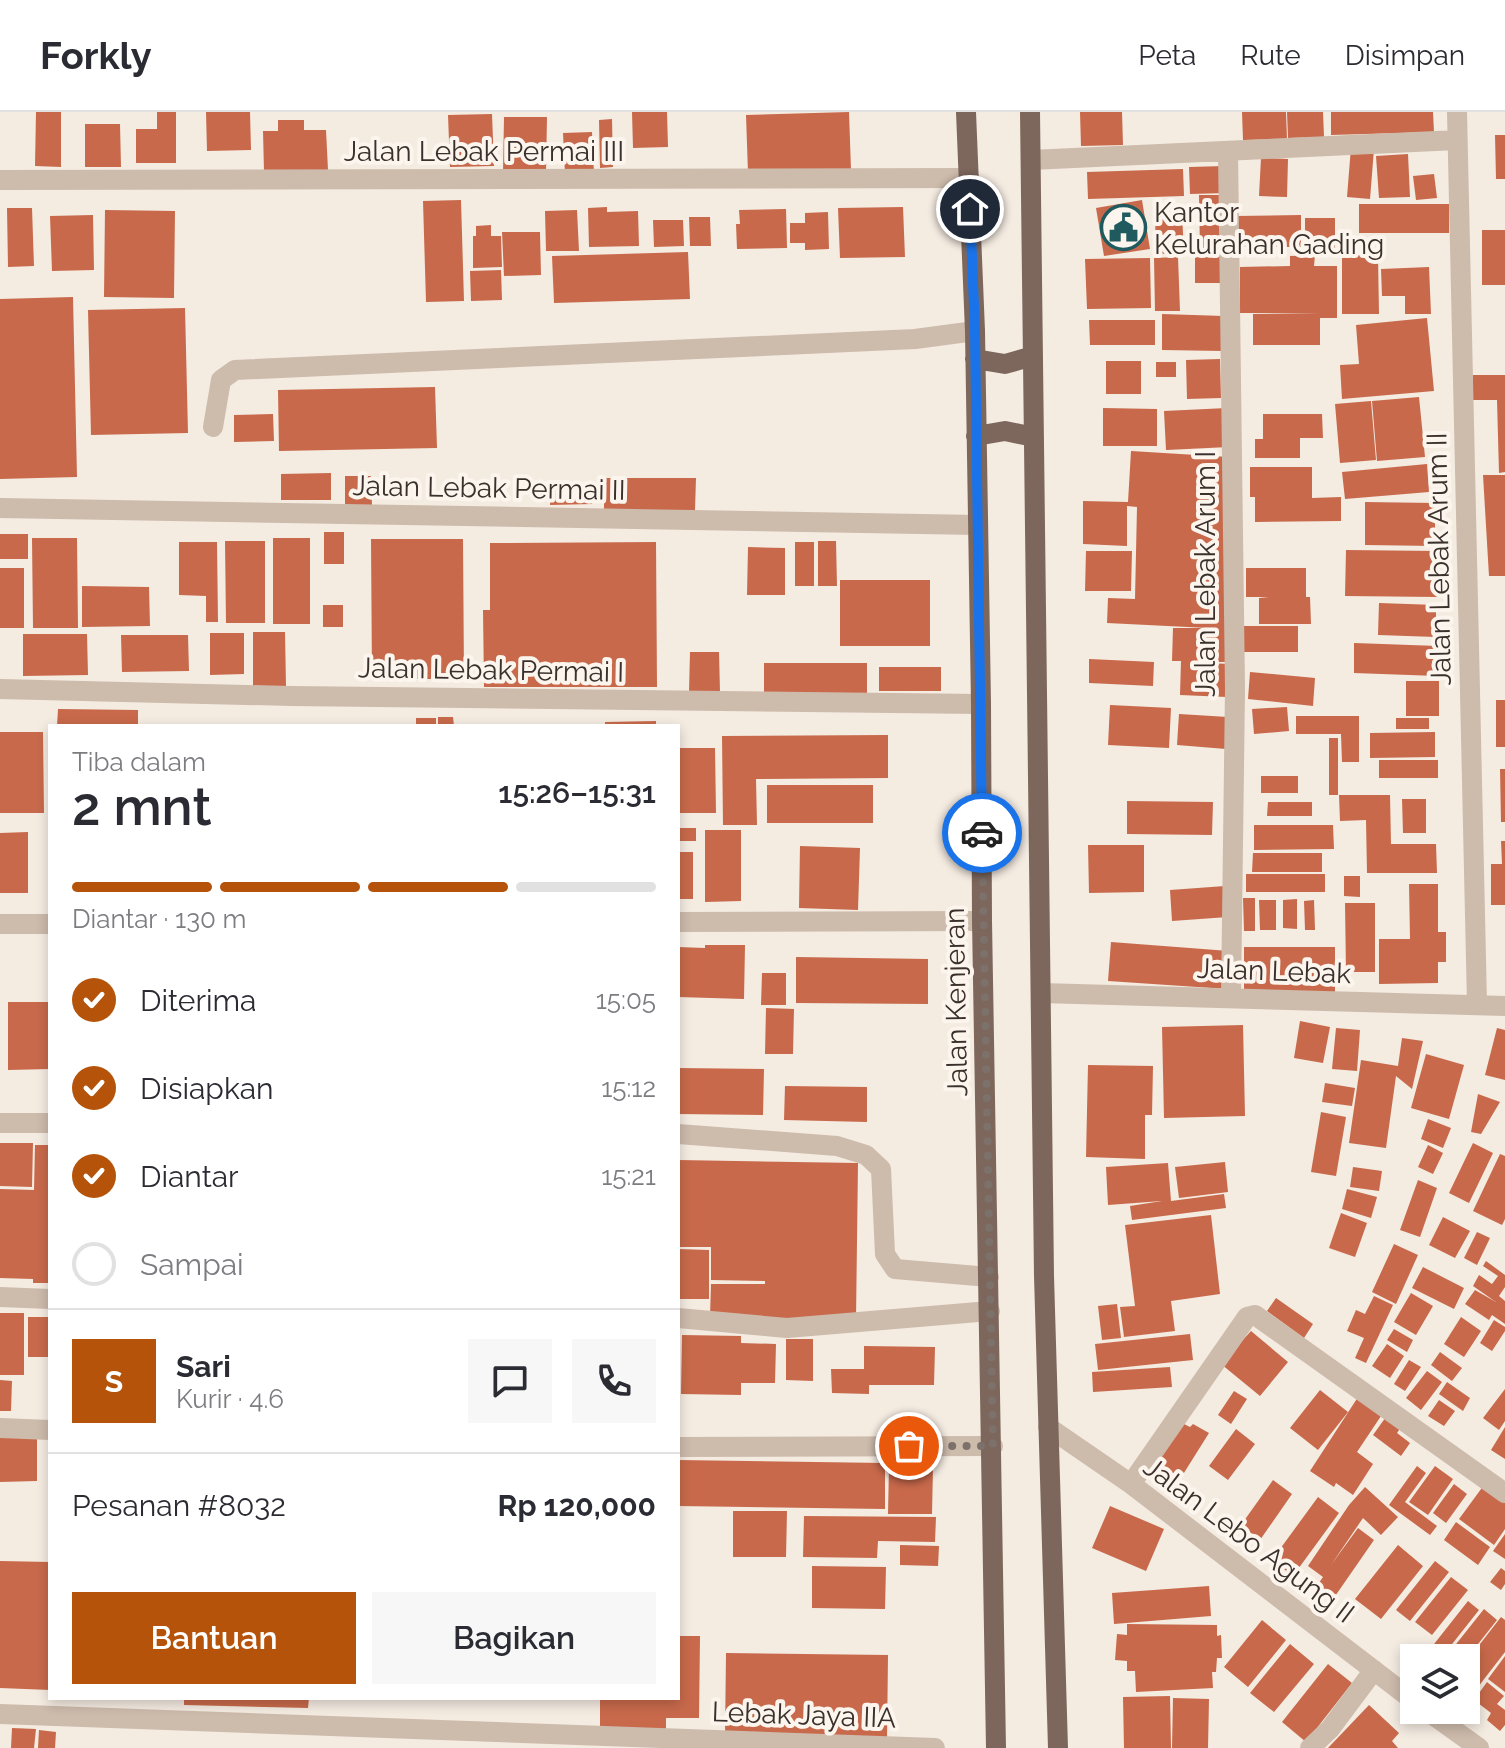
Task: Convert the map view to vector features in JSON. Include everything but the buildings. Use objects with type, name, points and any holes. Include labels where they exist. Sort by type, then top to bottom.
[{"type":"main road","name":"Jalan Kenjeran","points":[[966,112],[975,331],[996,1748]]},
{"type":"main road","points":[[1030,112],[1048,1427],[1058,1748]]},
{"type":"main road","points":[[975,359],[1012,364],[1033,356]]},
{"type":"main road","points":[[976,436],[1005,431],[1034,437]]},
{"type":"street","name":"Jalan Lebak Arum II","points":[[1463,113],[1457,140],[1477,1004]]},
{"type":"street","points":[[1031,160],[1457,140]]},
{"type":"street","name":"Jalan Lebak Arum I","points":[[1228,151],[1235,689],[1231,997]]},
{"type":"street","name":"Jalan Lebak Permai III","points":[[0,180],[969,178]]},
{"type":"street","points":[[213,427],[221,380],[235,370],[915,339],[975,331]]},
{"type":"street","name":"Jalan Lebak Permai II","points":[[0,508],[978,525]]},
{"type":"street","name":"Jalan Lebak Permai I","points":[[0,689],[291,696],[981,704]]},
{"type":"street","points":[[680,922],[982,921]]},
{"type":"street","points":[[0,924],[48,924]]},
{"type":"street","name":"Jalan Lebak","points":[[1041,993],[1505,1006]]},
{"type":"street","points":[[0,1123],[48,1123]]},
{"type":"street","points":[[680,1134],[837,1146],[866,1155],[881,1169],[885,1254],[895,1269],[989,1277]]},
{"type":"street","points":[[0,1297],[48,1299]]},
{"type":"street","points":[[680,1318],[787,1328],[990,1311]]},
{"type":"street","points":[[1131,1484],[1247,1317],[1255,1315],[1505,1493]]},
{"type":"street","name":"Jalan Lebo Agung II","points":[[1048,1427],[1131,1484],[1400,1690]]},
{"type":"street","points":[[0,1428],[48,1430]]},
{"type":"street","points":[[680,1447],[993,1446]]},
{"type":"street","points":[[1310,1748],[1330,1729],[1374,1670]]},
{"type":"street","name":"Lebak Jaya IIA","points":[[0,1714],[935,1748]]},
{"type":"street","points":[[1446,1724],[1479,1748]]},
{"type":"way so far","points":[[909,1446],[993,1446],[982,833]]},
{"type":"place","name":"Kantor Kelurahan Gading","points":[[1123,228]]},
{"type":"route","points":[[970,209],[975,331],[982,833]]}]
